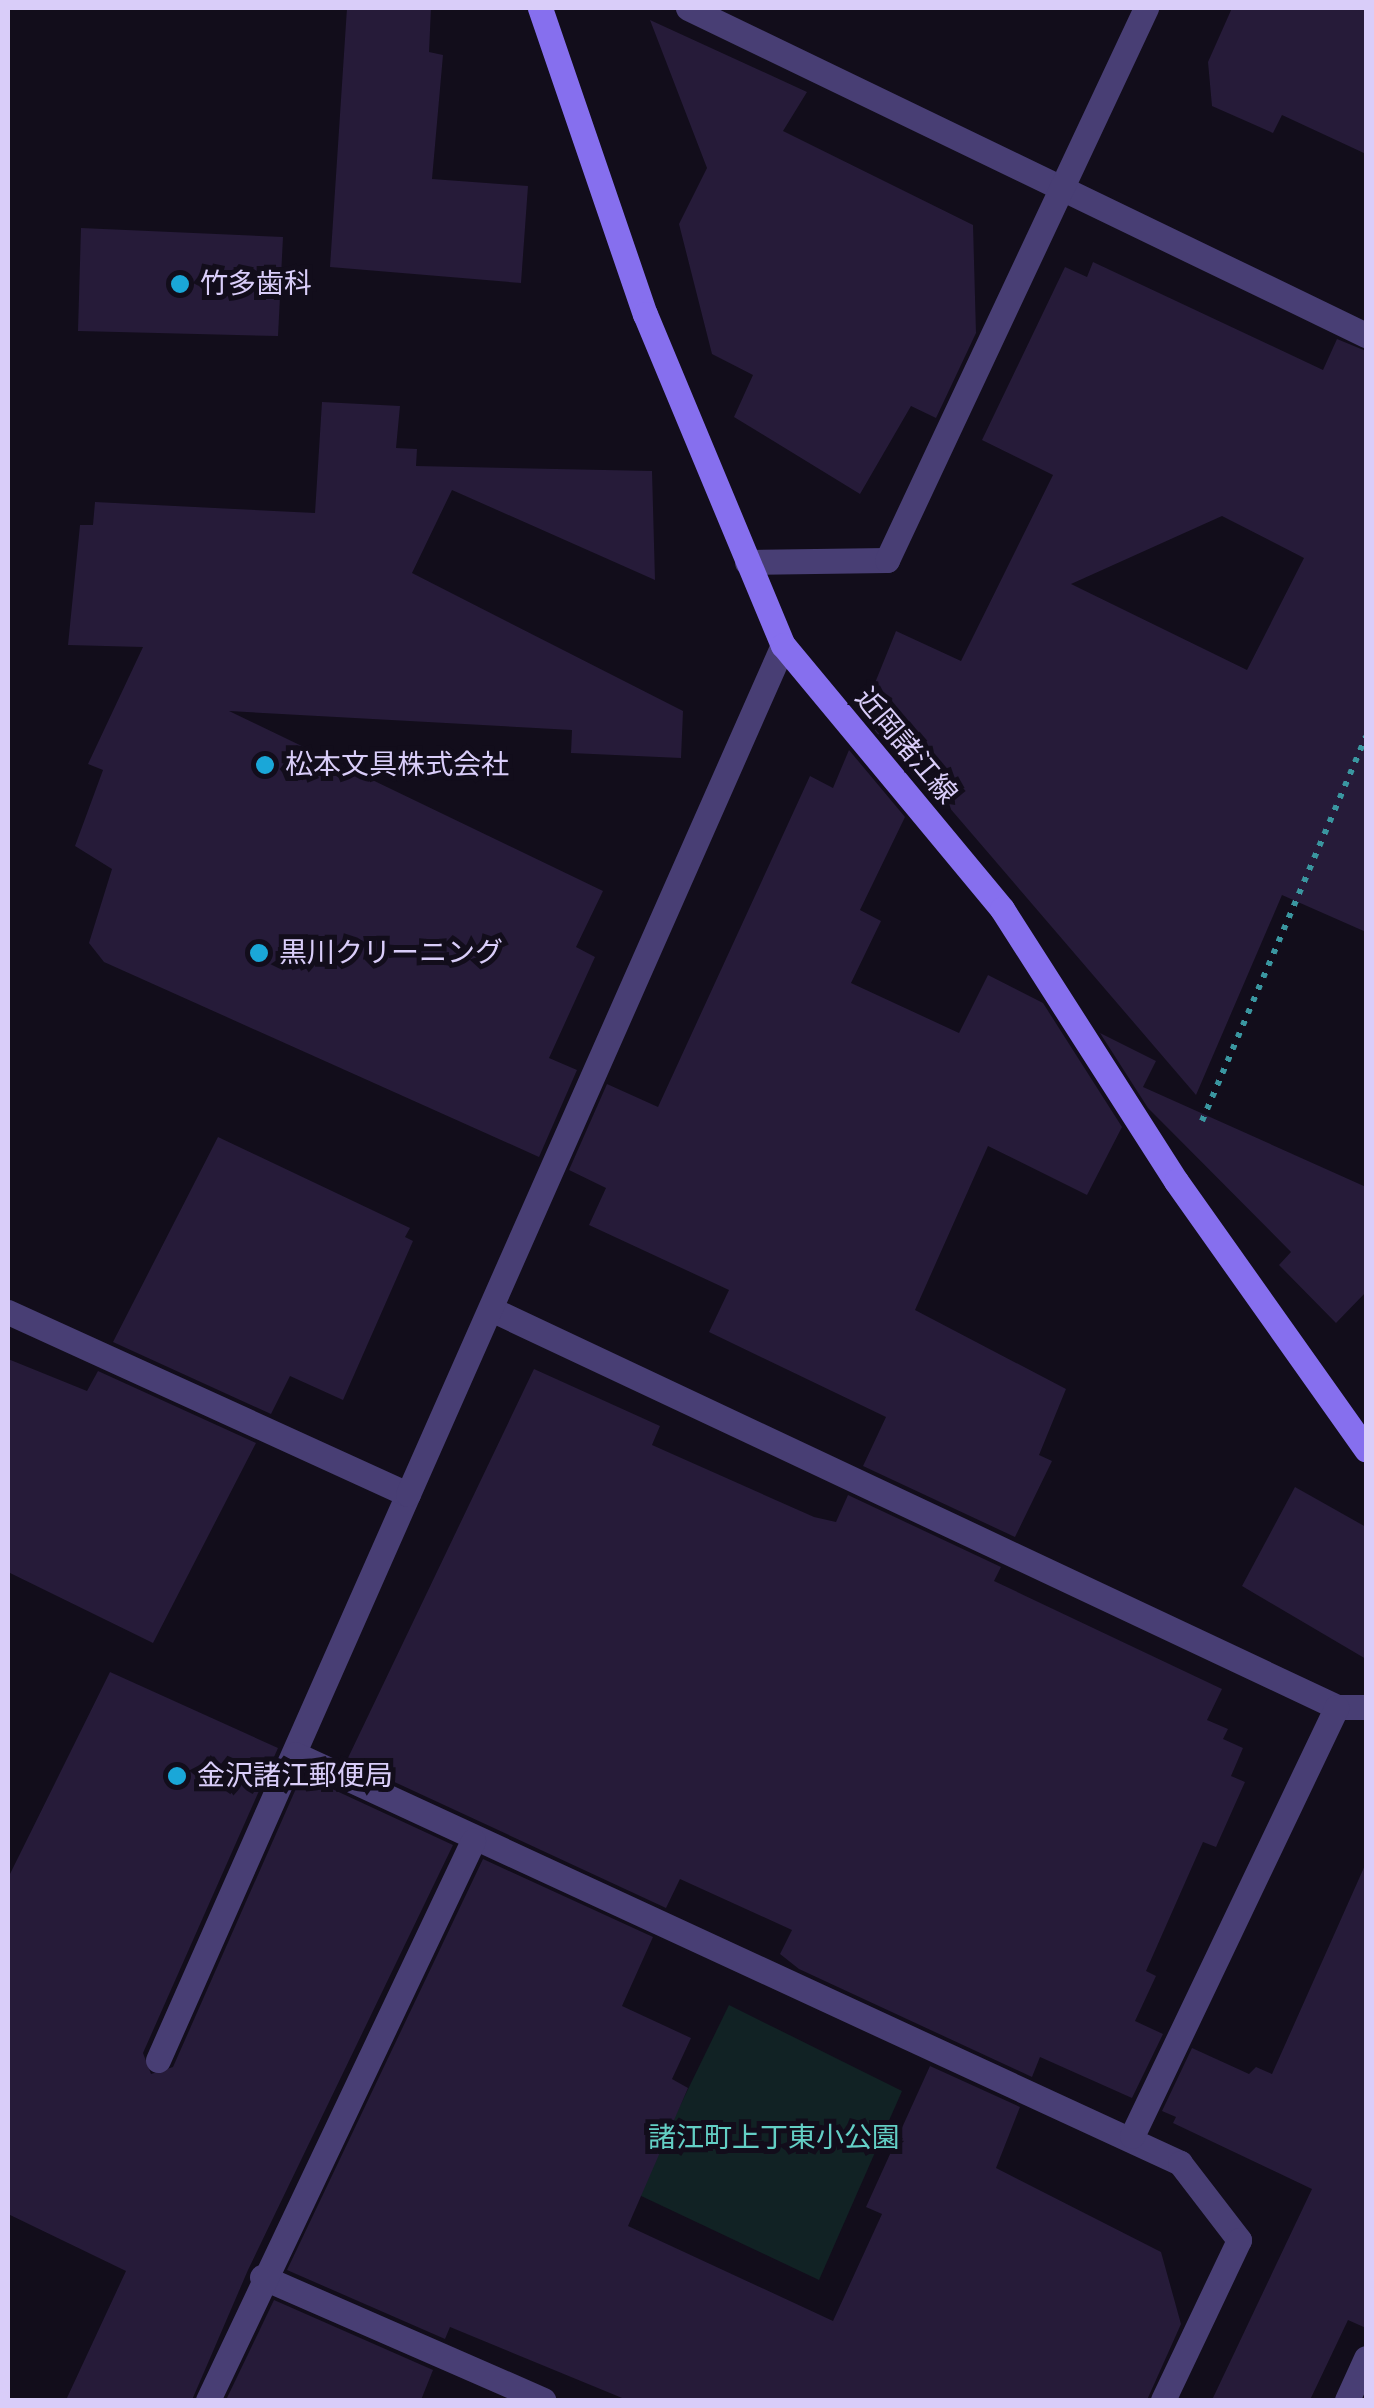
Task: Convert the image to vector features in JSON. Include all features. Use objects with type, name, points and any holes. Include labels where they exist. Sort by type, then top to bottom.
[{"type":"main road","name":"近岡諸江線","points":[[540,8],[645,314],[783,645],[1002,909],[1176,1181],[1366,1449]]},
{"type":"street","points":[[688,8],[1366,335]]},
{"type":"street","points":[[747,562],[887,560],[1146,8]]},
{"type":"street","points":[[158,2060],[493,1310],[783,645]]},
{"type":"street","points":[[493,1310],[1337,1707],[1366,1706]]},
{"type":"street","points":[[8,1312],[408,1494]]},
{"type":"street","points":[[1132,2136],[1337,1707]]},
{"type":"street","points":[[296,1754],[473,1841],[1132,2136],[1180,2163],[1238,2240],[1163,2400]]},
{"type":"street","points":[[208,2400],[262,2277],[473,1841]]},
{"type":"street","points":[[262,2277],[543,2400]]},
{"type":"street","points":[[1347,2400],[1366,2358]]},
{"type":"path","points":[[1176,1181],[1366,736]]},
{"type":"green space","name":"諸江町上丁東小公園","points":[[729,2005],[902,2091],[819,2280],[637,2194]]},
{"type":"building","points":[[347,8],[431,8],[429,52],[443,55],[432,179],[528,186],[521,283],[330,267]]},
{"type":"building","points":[[1232,8],[1366,8],[1366,154],[1282,115],[1273,133],[1212,106],[1208,62]]},
{"type":"building","points":[[650,20],[807,92],[783,131],[973,225],[976,333],[936,418],[911,406],[860,494],[734,417],[753,375],[712,354],[679,224],[707,168]]},
{"type":"building","name":"竹多歯科","points":[[81,228],[283,237],[278,336],[78,331]]},
{"type":"building","points":[[1093,262],[1323,370],[1337,339],[1366,351],[1366,932],[1282,895],[1196,1095],[924,778],[920,785],[862,715],[896,631],[961,661],[1053,475],[982,440],[1065,267],[1087,277]],"holes":[[[1222,516],[1304,558],[1247,670],[1071,584]]]},
{"type":"building","points":[[322,402],[400,406],[396,448],[417,449],[416,466],[652,471],[655,580],[452,490],[412,573],[683,711],[681,758],[571,753],[572,730],[229,711],[603,891],[576,947],[595,957],[549,1058],[577,1070],[539,1157],[104,962],[89,943],[112,869],[75,846],[103,770],[88,764],[143,647],[68,645],[80,525],[93,525],[95,502],[315,513]]},
{"type":"building","points":[[849,750],[905,817],[860,910],[881,921],[851,983],[959,1033],[988,975],[1043,1003],[1122,1127],[1087,1195],[988,1146],[915,1310],[1066,1389],[1039,1455],[1052,1461],[1015,1537],[863,1466],[886,1417],[709,1332],[729,1290],[589,1225],[606,1188],[569,1170],[607,1084],[658,1107],[810,776],[833,788]]},
{"type":"building","points":[[1100,1033],[1156,1061],[1143,1087],[1366,1187],[1366,1292],[1336,1323],[1279,1265],[1291,1252],[1148,1108]]},
{"type":"building","points":[[218,1137],[410,1228],[405,1237],[413,1241],[343,1400],[290,1376],[271,1414],[113,1342]]},
{"type":"building","points":[[8,1359],[87,1391],[98,1371],[256,1443],[153,1643],[8,1572]]},
{"type":"building","points":[[534,1369],[660,1426],[652,1445],[814,1517],[836,1522],[848,1495],[1001,1567],[994,1581],[1222,1689],[1207,1720],[1228,1729],[1223,1739],[1243,1748],[1231,1776],[1245,1782],[1216,1847],[1203,1842],[1146,1971],[1156,1976],[1135,2021],[1163,2034],[1132,2098],[1040,2057],[1032,2077],[799,1969],[780,1954],[792,1930],[680,1879],[666,1908],[347,1760]]},
{"type":"building","points":[[1295,1487],[1366,1527],[1366,1659],[1242,1586]]},
{"type":"building","points":[[110,1672],[278,1748],[143,2053],[151,2074],[173,2067],[302,1775],[453,1845],[248,2270],[192,2400],[66,2400],[126,2271],[8,2214],[8,1878]]},
{"type":"building","points":[[483,1859],[653,1937],[622,2006],[691,2038],[672,2079],[688,2088],[628,2226],[833,2321],[882,2214],[866,2207],[930,2066],[1020,2107],[996,2168],[1161,2252],[1181,2324],[1147,2400],[627,2400],[450,2327],[445,2339],[287,2270]]},
{"type":"building","points":[[1366,1863],[1366,2328],[1348,2320],[1310,2400],[1212,2400],[1312,2189],[1173,2123],[1176,2117],[1162,2111],[1192,2048],[1249,2074],[1256,2067],[1272,2074]]},
{"type":"building","points":[[274,2300],[433,2370],[421,2400],[226,2400]]},
{"type":"place","name":"竹多歯科","points":[[180,284]]},
{"type":"place","name":"松本文具株式会社","points":[[265,765]]},
{"type":"place","name":"黒川クリーニング","points":[[259,953]]},
{"type":"place","name":"金沢諸江郵便局","points":[[177,1776]]}]
